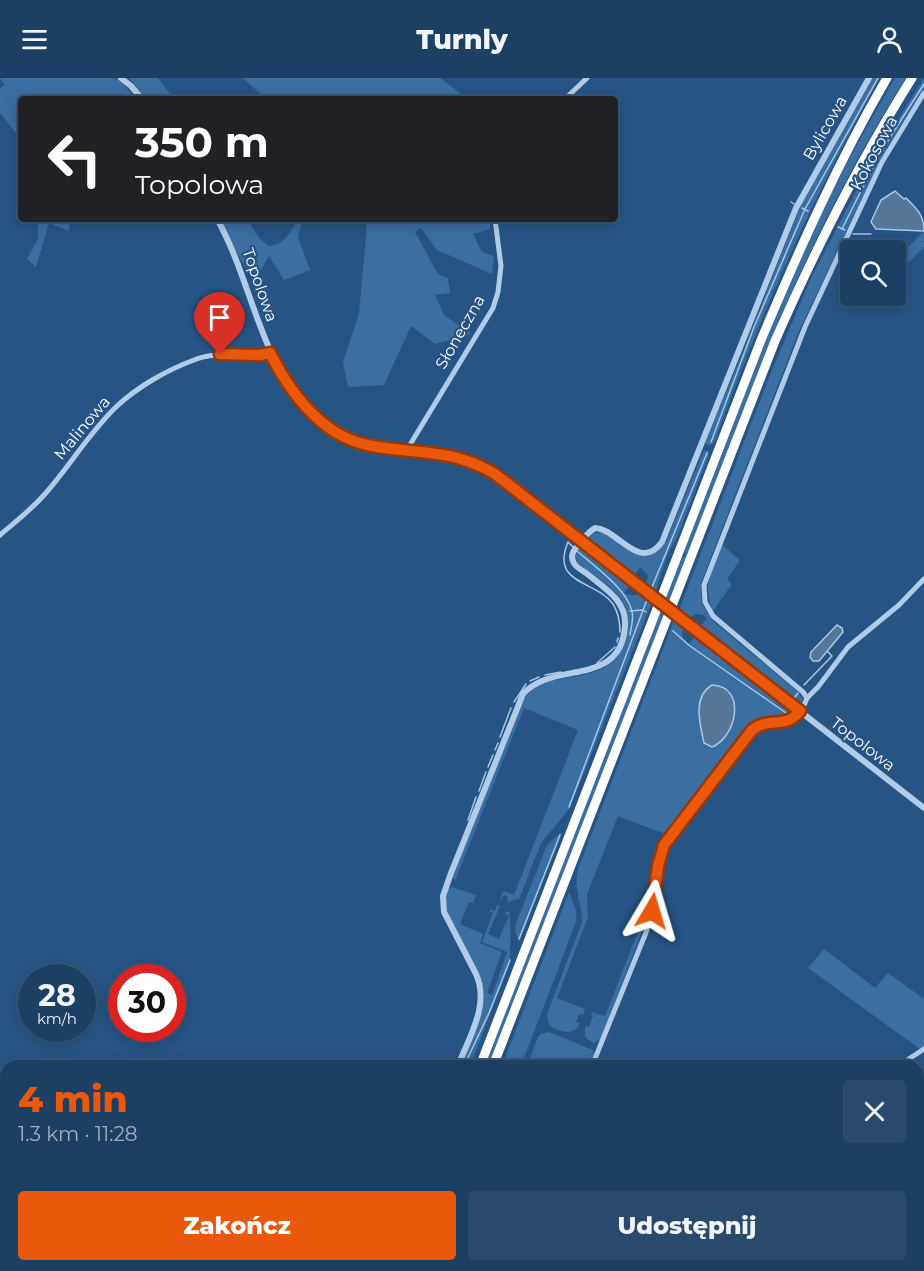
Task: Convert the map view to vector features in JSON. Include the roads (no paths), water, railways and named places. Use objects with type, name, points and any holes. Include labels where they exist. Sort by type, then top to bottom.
[{"type":"highway","points":[[482,1060],[761,340],[798,252],[841,161],[887,78]]},
{"type":"highway","points":[[495,1060],[775,341],[823,234],[912,78]]},
{"type":"street","points":[[121,78],[139,96]]},
{"type":"street","points":[[568,96],[587,78]]},
{"type":"street","name":"Bylicowa","points":[[582,541],[591,530],[599,528],[638,552],[651,551],[662,542],[792,216],[869,78]]},
{"type":"street","name":"Kokosowa","points":[[807,698],[803,692],[713,616],[705,602],[704,585],[797,344],[886,155],[924,93]]},
{"type":"street","name":"Topolowa","points":[[219,222],[239,262],[270,353],[283,377],[300,400],[334,431],[360,443],[454,456],[477,464],[502,479],[924,808]]},
{"type":"street","name":"Słoneczna","points":[[409,449],[411,442],[493,308],[498,292],[501,266],[495,222]]},
{"type":"street","name":"Malinowa","points":[[0,535],[40,500],[103,421],[131,395],[188,362],[204,356],[270,353]]},
{"type":"street","points":[[460,1060],[482,1000],[480,983],[444,912],[443,896],[451,873],[523,694],[542,680],[602,665],[618,650],[624,634],[625,616],[618,600],[573,561],[573,552],[582,541]]},
{"type":"street","points":[[594,1060],[647,930],[664,845],[752,730],[764,723],[789,721],[800,711],[807,698],[853,641],[899,605],[924,579]]},
{"type":"street","points":[[907,1060],[924,1049]]},
{"type":"waterway","points":[[711,442],[754,327],[805,209],[878,78]]},
{"type":"waterway","points":[[842,229],[880,153],[924,84]]},
{"type":"waterway","points":[[802,208],[808,211]]},
{"type":"waterway","points":[[838,227],[845,230]]},
{"type":"waterway","points":[[853,234],[871,234]]},
{"type":"waterway","points":[[650,592],[707,453]]},
{"type":"waterway","points":[[573,547],[568,542],[564,556],[565,566],[577,580],[596,590],[613,604],[620,632]]},
{"type":"waterway","points":[[577,551],[609,578],[629,602],[633,617],[630,635]]},
{"type":"waterway","points":[[569,807],[648,597]]},
{"type":"waterway","points":[[630,611],[643,610],[646,612]]},
{"type":"waterway","points":[[673,631],[690,646],[789,715]]},
{"type":"waterway","points":[[617,642],[618,638]]},
{"type":"waterway","points":[[597,663],[615,647]]},
{"type":"waterway","points":[[804,685],[832,656],[827,651]]},
{"type":"waterway","points":[[545,675],[561,672]]},
{"type":"waterway","points":[[530,681],[539,677]]},
{"type":"waterway","points":[[514,702],[526,684]]},
{"type":"waterway","points":[[795,697],[798,693]]},
{"type":"waterway","points":[[500,737],[511,708]]},
{"type":"waterway","points":[[495,750],[498,743]]},
{"type":"waterway","points":[[488,767],[493,755]]},
{"type":"waterway","points":[[479,791],[486,772]]},
{"type":"waterway","points":[[468,820],[476,797]]},
{"type":"waterway","points":[[519,939],[560,835]]},
{"type":"waterway","points":[[467,1060],[510,960]]}]
